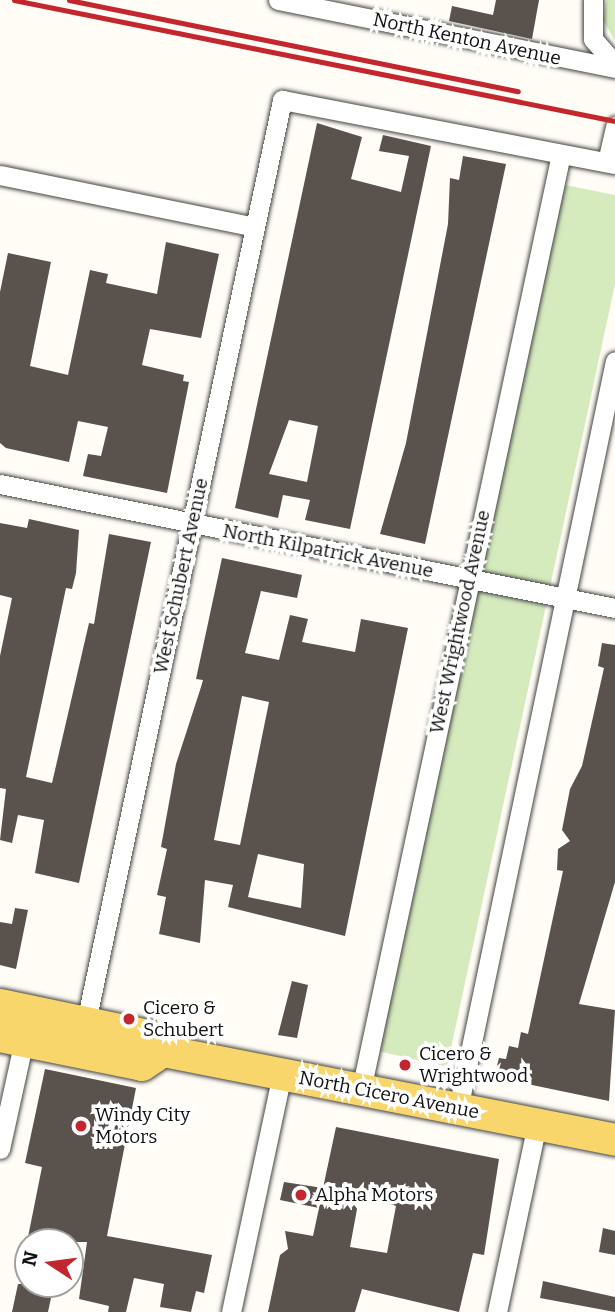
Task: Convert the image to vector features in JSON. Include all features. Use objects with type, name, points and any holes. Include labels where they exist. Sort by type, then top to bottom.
[{"type":"main road","name":"North Cicero Avenue","points":[[13,1023],[83,1037],[148,1036],[163,1051],[615,1140]]},
{"type":"street","name":"North Kenton Avenue","points":[[278,0],[615,66]]},
{"type":"street","points":[[593,0],[593,39],[615,66]]},
{"type":"street","name":"West Schubert Avenue","points":[[83,1037],[282,100],[561,154]]},
{"type":"street","points":[[561,154],[611,163],[615,126]]},
{"type":"street","name":"West Wrightwood Avenue","points":[[361,1090],[561,154]]},
{"type":"street","points":[[0,175],[255,227]]},
{"type":"street","points":[[458,1109],[615,361]]},
{"type":"street","name":"North Kilpatrick Avenue","points":[[0,484],[615,608]]},
{"type":"street","points":[[0,1149],[13,1023]]},
{"type":"street","points":[[231,1312],[282,1074]]},
{"type":"street","points":[[497,1312],[537,1124]]},
{"type":"green space","points":[[607,0],[615,0],[615,41],[603,20]]},
{"type":"green space","points":[[565,185],[615,195],[615,284],[447,1067],[378,1051]]},
{"type":"building","points":[[496,0],[539,0],[532,39],[449,21],[452,6],[493,15]]},
{"type":"building","points":[[317,123],[362,137],[351,179],[401,192],[409,156],[379,151],[383,135],[431,146],[350,529],[305,520],[310,500],[283,495],[278,518],[235,508]],"holes":[[[289,420],[318,426],[307,482],[269,474]]]},
{"type":"building","points":[[463,156],[506,164],[425,544],[380,534],[406,443],[448,224],[450,178],[459,180]]},
{"type":"building","points":[[166,242],[219,254],[201,338],[150,329],[142,365],[184,375],[183,381],[189,382],[167,493],[83,476],[88,454],[101,456],[108,427],[78,421],[69,462],[6,448],[0,443],[0,292],[8,253],[51,262],[30,366],[68,375],[90,270],[108,274],[106,283],[157,294]]},
{"type":"building","points":[[29,519],[79,530],[76,573],[72,589],[66,588],[26,777],[52,783],[89,623],[94,624],[109,534],[151,542],[79,883],[35,873],[44,820],[18,815],[12,843],[0,840],[6,789],[0,788],[0,656],[12,598],[0,595],[0,523],[27,528]]},
{"type":"building","points":[[222,558],[302,575],[297,598],[261,591],[245,653],[279,660],[290,615],[308,619],[302,642],[355,652],[361,619],[408,628],[345,936],[228,907],[233,885],[205,880],[200,943],[159,934],[166,897],[157,895],[167,849],[161,847],[176,764],[203,680],[196,679]],"holes":[[[242,696],[269,702],[240,845],[214,840]],[[258,854],[304,864],[301,908],[248,897]]]},
{"type":"building","points":[[602,643],[615,645],[615,882],[579,1004],[615,1010],[609,1101],[494,1077],[499,1058],[506,1059],[509,1046],[518,1048],[521,1032],[528,1034],[563,871],[557,870],[558,849],[570,841],[562,830],[570,789],[582,766],[604,668],[598,666]]},
{"type":"building","points":[[15,908],[28,910],[16,969],[0,965],[0,922],[12,924]]},
{"type":"building","points":[[292,981],[308,985],[297,1038],[278,1035]]},
{"type":"building","points":[[45,1069],[136,1088],[107,1236],[212,1255],[204,1293],[196,1291],[191,1312],[160,1307],[164,1284],[134,1278],[126,1312],[108,1312],[109,1306],[79,1299],[84,1298],[87,1242],[84,1242],[84,1228],[30,1228],[42,1167],[25,1163]]},
{"type":"building","points":[[336,1127],[499,1159],[484,1255],[473,1253],[459,1312],[362,1289],[355,1312],[268,1312],[280,1255],[288,1249],[285,1231],[313,1236],[319,1208],[280,1200],[284,1182],[323,1188]],"holes":[[[360,1193],[396,1206],[387,1253],[350,1247]]]},
{"type":"building","points":[[603,1228],[615,1231],[615,1255],[599,1252]]},
{"type":"building","points":[[543,1281],[615,1297],[615,1312],[540,1298]]},
{"type":"building","points":[[15,1298],[51,1298],[48,1312],[12,1312]]},
{"type":"railway","points":[[14,0],[615,121]]},
{"type":"railway","points":[[69,0],[518,91]]},
{"type":"place","name":"Cicero & Schubert","points":[[129,1019]]},
{"type":"place","name":"Cicero & Wrightwood","points":[[405,1065]]},
{"type":"place","name":"Windy City Motors","points":[[81,1126]]},
{"type":"place","name":"Alpha Motors","points":[[301,1195]]}]
